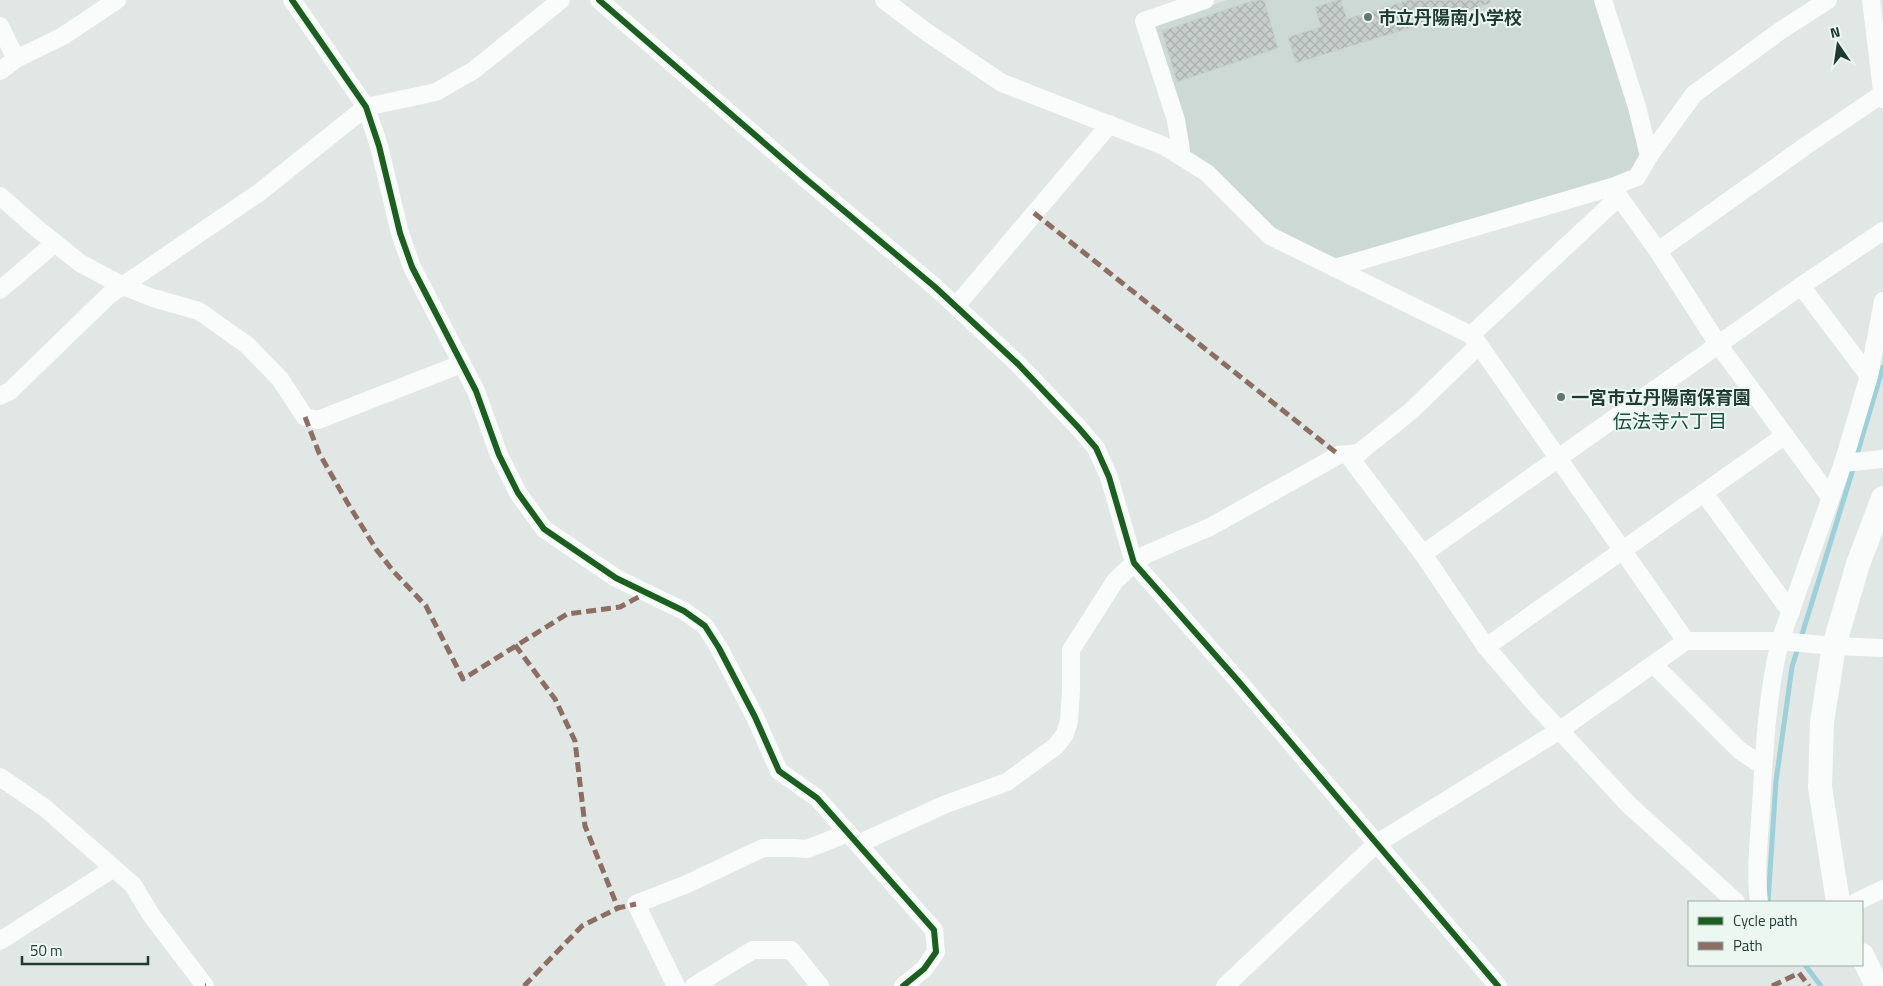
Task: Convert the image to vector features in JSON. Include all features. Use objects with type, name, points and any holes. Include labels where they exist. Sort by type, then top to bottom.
[{"type":"main road","points":[[1838,901],[1820,787],[1822,722],[1834,646],[1858,564],[1883,498]]},
{"type":"main road","points":[[1863,958],[1877,986]]},
{"type":"street","points":[[0,71],[16,59],[63,36],[117,0]]},
{"type":"street","points":[[292,0],[366,107],[379,146],[400,233],[412,267],[476,391],[499,455],[518,493],[544,529],[616,578],[684,611],[705,626],[719,648],[755,717],[779,771],[817,798],[934,930],[936,952],[925,979],[903,986]]},
{"type":"street","points":[[0,396],[10,391],[109,296],[260,192],[366,107],[436,92],[474,70],[561,0]]},
{"type":"street","points":[[599,0],[956,306],[1018,364],[1096,448],[1109,477],[1134,563],[1240,683],[1498,986]]},
{"type":"street","points":[[884,0],[924,31],[1002,82],[1164,146],[1207,173],[1270,236],[1475,340],[1686,641]]},
{"type":"street","points":[[1182,157],[1176,120],[1144,21],[1205,0]]},
{"type":"street","points":[[1603,0],[1637,107],[1649,156]]},
{"type":"street","points":[[1735,901],[1628,804],[1534,704],[1486,647],[1423,554],[1351,460],[1411,411],[1475,340],[1616,192],[1637,177],[1649,156],[1694,94],[1780,31],[1828,0]]},
{"type":"street","points":[[1869,3],[1883,99]]},
{"type":"street","points":[[0,26],[16,59]]},
{"type":"street","points":[[1658,251],[1882,94]]},
{"type":"street","points":[[956,306],[1110,124]]},
{"type":"street","points":[[1335,268],[1616,192]]},
{"type":"street","points":[[1616,192],[1658,251],[1718,344],[1830,497]]},
{"type":"street","points":[[0,196],[80,263],[122,286],[153,298],[199,311],[247,345],[280,379],[306,417],[318,420],[461,364]]},
{"type":"street","points":[[1423,554],[1718,344],[1883,231]]},
{"type":"street","points":[[0,290],[55,243]]},
{"type":"street","points":[[1801,286],[1869,376]]},
{"type":"street","points":[[1759,901],[1759,840],[1763,766],[1775,664],[1830,497],[1852,462],[1883,301]]},
{"type":"street","points":[[1486,647],[1784,436]]},
{"type":"street","points":[[676,986],[636,904],[687,884],[763,848],[807,850],[853,838],[1007,782],[1056,746],[1065,734],[1069,721],[1071,650],[1115,581],[1134,563],[1165,545],[1210,527],[1339,455],[1359,453]]},
{"type":"street","points":[[1852,462],[1883,459]]},
{"type":"street","points":[[1704,493],[1791,612]]},
{"type":"street","points":[[1225,986],[1376,844],[1560,730],[1686,641],[1784,641],[1883,648]]},
{"type":"street","points":[[1654,665],[1739,750],[1763,766]]},
{"type":"street","points":[[0,777],[45,808],[133,885],[151,915],[205,986]]},
{"type":"street","points":[[0,942],[114,868]]},
{"type":"street","points":[[1858,901],[1883,889]]},
{"type":"street","points":[[694,986],[754,950],[791,950],[820,986]]},
{"type":"shaded area","points":[[1227,0],[1598,0],[1644,155],[1636,171],[1337,259],[1269,225],[1190,154],[1152,26]]},
{"type":"building","points":[[1255,0],[1264,0],[1278,48],[1177,82],[1162,31]]},
{"type":"building","points":[[1341,0],[1347,19],[1408,0],[1490,0],[1491,3],[1296,63],[1288,37],[1321,27],[1315,7]]},
{"type":"waterway","points":[[1856,458],[1883,367]]},
{"type":"waterway","points":[[1768,901],[1776,781],[1792,667],[1854,466]]},
{"type":"waterway","points":[[1806,966],[1821,986]]},
{"type":"marked path","points":[[1034,213],[1339,455]]},
{"type":"marked path","points":[[305,417],[319,453],[347,502],[376,549],[394,572],[426,606],[463,679],[567,614],[620,607],[646,593]]},
{"type":"marked path","points":[[515,645],[555,699],[575,741],[585,826],[618,908],[636,904]]},
{"type":"marked path","points":[[524,986],[582,926],[618,908]]},
{"type":"marked path","points":[[1772,986],[1799,973],[1809,986]]},
{"type":"cycle path","points":[[292,0],[366,107],[379,146],[400,233],[412,267],[476,391],[499,455],[518,493],[544,529],[616,578],[684,611],[705,626],[719,648],[755,717],[779,771],[817,798],[934,930],[936,952],[924,969],[903,986]]},
{"type":"cycle path","points":[[599,0],[800,174],[935,287],[1018,364],[1078,427],[1096,448],[1109,477],[1134,563],[1240,683],[1498,986]]},
{"type":"place","name":"市立丹陽南小学校","points":[[1368,17]]},
{"type":"place","name":"一宮市立丹陽南保育園","points":[[1561,397]]},
{"type":"district","name":"伝法寺六丁目","points":[[1670,420]]}]
